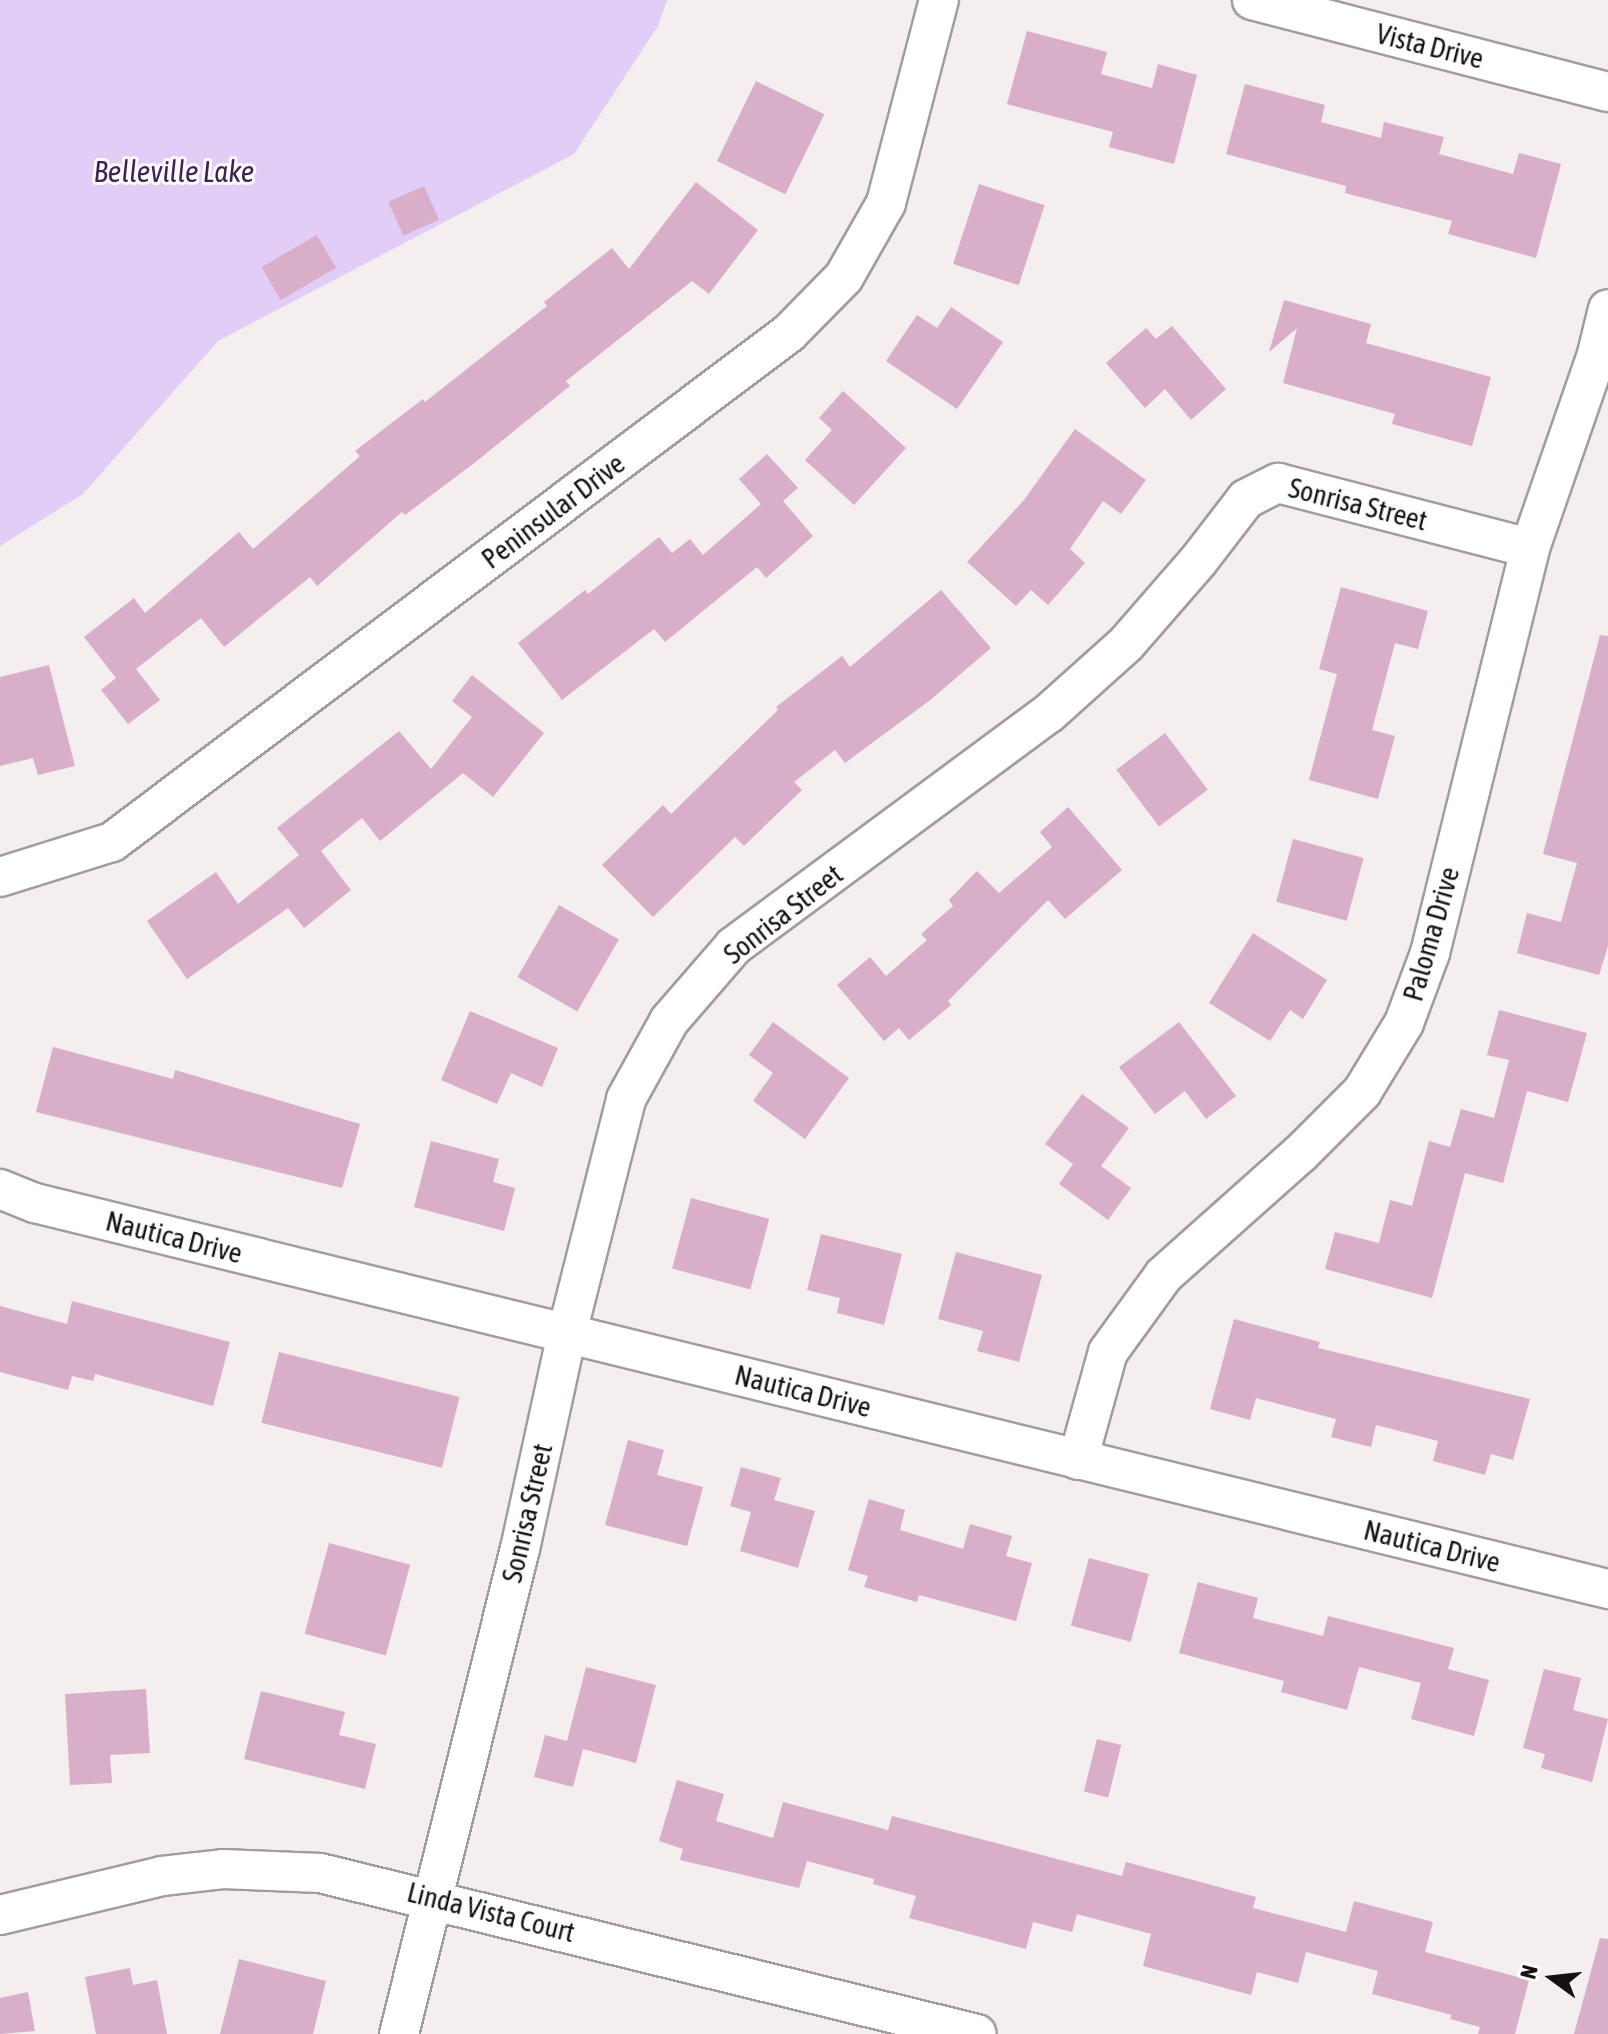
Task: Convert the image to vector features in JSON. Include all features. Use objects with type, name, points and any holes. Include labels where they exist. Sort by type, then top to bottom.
[{"type":"street","name":"Peninsular Drive","points":[[0,877],[112,842],[789,333],[844,277],[886,203],[939,0]]},
{"type":"street","name":"Vista Drive","points":[[1252,0],[1608,92]]},
{"type":"street","name":"Paloma Drive","points":[[1078,1460],[1108,1352],[1164,1275],[1300,1154],[1362,1092],[1404,1023],[1430,953],[1530,548],[1597,354],[1608,309]]},
{"type":"street","name":"Sonrisa Street","points":[[399,2034],[520,1549],[567,1333],[626,1099],[669,1021],[734,946],[1048,714],[1126,644],[1199,560],[1246,499],[1278,483],[1530,548]]},
{"type":"street","name":"Nautica Drive","points":[[0,1189],[35,1203],[1608,1589]]},
{"type":"street","name":"Linda Vista Court","points":[[0,1915],[162,1876],[223,1869],[320,1873],[433,1898],[977,2034]]},
{"type":"water","name":"Belleville Lake","points":[[0,0],[667,0],[658,26],[574,154],[218,341],[83,494],[0,546]]},
{"type":"building","points":[[1027,31],[1107,52],[1101,74],[1152,88],[1158,64],[1197,75],[1174,164],[1109,147],[1113,132],[1007,104]]},
{"type":"building","points":[[756,81],[824,114],[785,194],[717,161]]},
{"type":"building","points":[[1245,84],[1325,105],[1321,122],[1381,138],[1384,122],[1444,137],[1439,154],[1513,174],[1519,153],[1561,164],[1536,258],[1448,234],[1452,221],[1345,193],[1346,186],[1226,154]]},
{"type":"building","points":[[696,182],[758,230],[709,294],[692,281],[566,381],[570,386],[405,515],[402,512],[317,586],[310,577],[224,647],[201,618],[136,669],[160,700],[128,724],[101,690],[116,678],[84,637],[134,598],[145,613],[239,532],[253,549],[360,456],[355,451],[423,399],[425,402],[547,306],[544,302],[612,248],[629,269]]},
{"type":"building","points":[[979,184],[1045,205],[1019,285],[953,264]]},
{"type":"building","points":[[424,186],[439,220],[403,236],[388,202]]},
{"type":"building","points":[[317,235],[336,268],[281,300],[262,267]]},
{"type":"building","points":[[1284,300],[1371,324],[1366,343],[1491,377],[1472,446],[1392,424],[1395,414],[1283,383],[1297,328],[1269,352]]},
{"type":"building","points":[[951,307],[1003,342],[957,409],[886,361],[917,315],[937,328]]},
{"type":"building","points":[[1172,326],[1226,389],[1191,420],[1165,389],[1145,408],[1106,363],[1146,328],[1156,339]]},
{"type":"building","points":[[843,391],[906,448],[854,505],[805,460],[832,430],[819,418]]},
{"type":"building","points":[[1075,429],[1146,480],[1121,514],[1103,501],[1070,549],[1085,563],[1048,605],[1031,590],[1016,606],[967,562],[1024,500]]},
{"type":"building","points":[[767,454],[798,488],[783,501],[813,536],[766,578],[757,567],[665,642],[654,629],[562,700],[518,643],[585,590],[588,594],[659,537],[672,553],[690,539],[703,555],[761,504],[739,479]]},
{"type":"building","points":[[1341,587],[1428,611],[1418,649],[1395,643],[1372,730],[1395,736],[1378,799],[1309,780],[1337,674],[1319,669]]},
{"type":"building","points":[[941,590],[991,648],[929,701],[845,763],[835,750],[794,782],[802,790],[744,846],[735,837],[653,917],[602,865],[663,805],[671,814],[778,710],[776,707],[842,656],[850,667]]},
{"type":"building","points":[[1600,635],[1608,636],[1608,946],[1599,975],[1517,953],[1527,913],[1561,922],[1577,863],[1543,854]]},
{"type":"building","points":[[49,665],[75,766],[38,775],[33,758],[0,766],[0,677]]},
{"type":"building","points":[[472,675],[544,733],[493,797],[463,773],[380,841],[362,818],[321,851],[351,890],[304,928],[288,908],[187,979],[147,921],[216,872],[238,904],[299,855],[277,828],[399,731],[431,769],[472,717],[452,701]]},
{"type":"building","points":[[1165,733],[1208,790],[1159,826],[1116,770]]},
{"type":"building","points":[[1068,807],[1122,870],[1065,919],[1048,900],[948,1001],[951,1005],[909,1040],[899,1028],[884,1041],[837,985],[870,957],[886,976],[927,940],[921,934],[953,906],[949,900],[977,871],[999,893],[1052,847],[1040,832]]},
{"type":"building","points":[[1293,839],[1364,858],[1347,921],[1276,902]]},
{"type":"building","points":[[559,905],[619,940],[577,1011],[518,977]]},
{"type":"building","points":[[1253,933],[1327,980],[1303,1019],[1290,1010],[1270,1041],[1209,1003]]},
{"type":"building","points":[[1499,1010],[1587,1033],[1568,1102],[1527,1091],[1503,1183],[1465,1173],[1432,1298],[1325,1269],[1335,1232],[1379,1243],[1390,1200],[1412,1206],[1429,1141],[1450,1147],[1461,1109],[1494,1118],[1509,1060],[1487,1055]]},
{"type":"building","points":[[470,1011],[558,1048],[542,1087],[511,1073],[497,1104],[441,1080]]},
{"type":"building","points":[[773,1022],[849,1078],[805,1139],[753,1101],[773,1073],[749,1055]]},
{"type":"building","points":[[1179,1022],[1236,1096],[1206,1119],[1185,1091],[1155,1114],[1119,1067]]},
{"type":"building","points":[[53,1047],[173,1079],[175,1070],[360,1124],[342,1188],[36,1112]]},
{"type":"building","points":[[1082,1094],[1129,1128],[1101,1166],[1131,1188],[1108,1220],[1059,1184],[1073,1164],[1045,1144]]},
{"type":"building","points":[[431,1141],[499,1159],[493,1182],[515,1188],[504,1231],[414,1207]]},
{"type":"building","points":[[691,1198],[769,1219],[750,1289],[672,1269]]},
{"type":"building","points":[[821,1234],[902,1254],[884,1325],[837,1313],[840,1298],[807,1290]]},
{"type":"building","points":[[956,1252],[1042,1275],[1019,1362],[977,1351],[983,1331],[938,1319]]},
{"type":"building","points":[[72,1301],[230,1342],[213,1406],[95,1374],[93,1381],[72,1376],[68,1390],[0,1372],[0,1306],[67,1324]]},
{"type":"building","points":[[1234,1319],[1320,1342],[1318,1348],[1530,1399],[1513,1460],[1491,1454],[1485,1475],[1433,1461],[1438,1441],[1376,1425],[1371,1447],[1331,1437],[1336,1419],[1256,1398],[1250,1420],[1210,1409]]},
{"type":"building","points":[[279,1352],[459,1397],[442,1468],[261,1423]]},
{"type":"building","points":[[628,1440],[664,1450],[657,1475],[703,1487],[687,1546],[605,1525]]},
{"type":"building","points":[[741,1467],[781,1478],[774,1500],[815,1511],[798,1568],[740,1551],[751,1512],[730,1506]]},
{"type":"building","points":[[869,1499],[905,1510],[900,1530],[963,1549],[970,1524],[1012,1536],[1006,1556],[1032,1563],[1016,1621],[919,1595],[917,1602],[864,1587],[868,1576],[848,1570]]},
{"type":"building","points":[[329,1543],[410,1565],[386,1656],[305,1634]]},
{"type":"building","points":[[1089,1558],[1149,1574],[1131,1642],[1071,1626]]},
{"type":"building","points":[[1198,1582],[1258,1598],[1253,1618],[1323,1636],[1328,1616],[1454,1648],[1448,1669],[1489,1680],[1474,1736],[1411,1719],[1421,1683],[1359,1667],[1347,1710],[1281,1692],[1284,1681],[1179,1653]]},
{"type":"building","points":[[586,1667],[656,1685],[636,1763],[583,1749],[573,1787],[534,1777],[545,1735],[567,1741]]},
{"type":"building","points":[[1544,1669],[1581,1678],[1573,1710],[1608,1719],[1592,1782],[1541,1768],[1545,1754],[1523,1748]]},
{"type":"building","points":[[146,1689],[150,1753],[110,1755],[112,1783],[70,1785],[65,1694]]},
{"type":"building","points":[[261,1691],[345,1712],[339,1735],[376,1744],[365,1789],[244,1759]]},
{"type":"building","points":[[1097,1739],[1121,1745],[1108,1797],[1084,1791]]},
{"type":"building","points":[[677,1780],[724,1794],[716,1821],[773,1838],[783,1802],[888,1830],[892,1816],[1122,1876],[1126,1862],[1256,1897],[1253,1908],[1346,1932],[1354,1901],[1433,1922],[1425,1952],[1529,1980],[1515,2034],[1478,2034],[1480,2027],[1450,2019],[1452,2015],[1372,1994],[1378,1971],[1306,1952],[1298,1983],[1257,1972],[1251,1995],[1143,1966],[1151,1934],[1077,1914],[1072,1932],[1033,1922],[1026,1949],[909,1918],[916,1896],[873,1884],[874,1879],[807,1861],[799,1888],[680,1860],[683,1849],[659,1841]]},
{"type":"building","points":[[1600,1938],[1608,1939],[1608,2034],[1574,2034]]},
{"type":"building","points":[[239,1959],[326,1981],[313,2034],[220,2034]]},
{"type":"building","points":[[130,1968],[133,1985],[157,1980],[167,2034],[96,2034],[85,1977]]},
{"type":"building","points":[[28,1992],[35,2031],[0,2034],[0,1998]]}]
